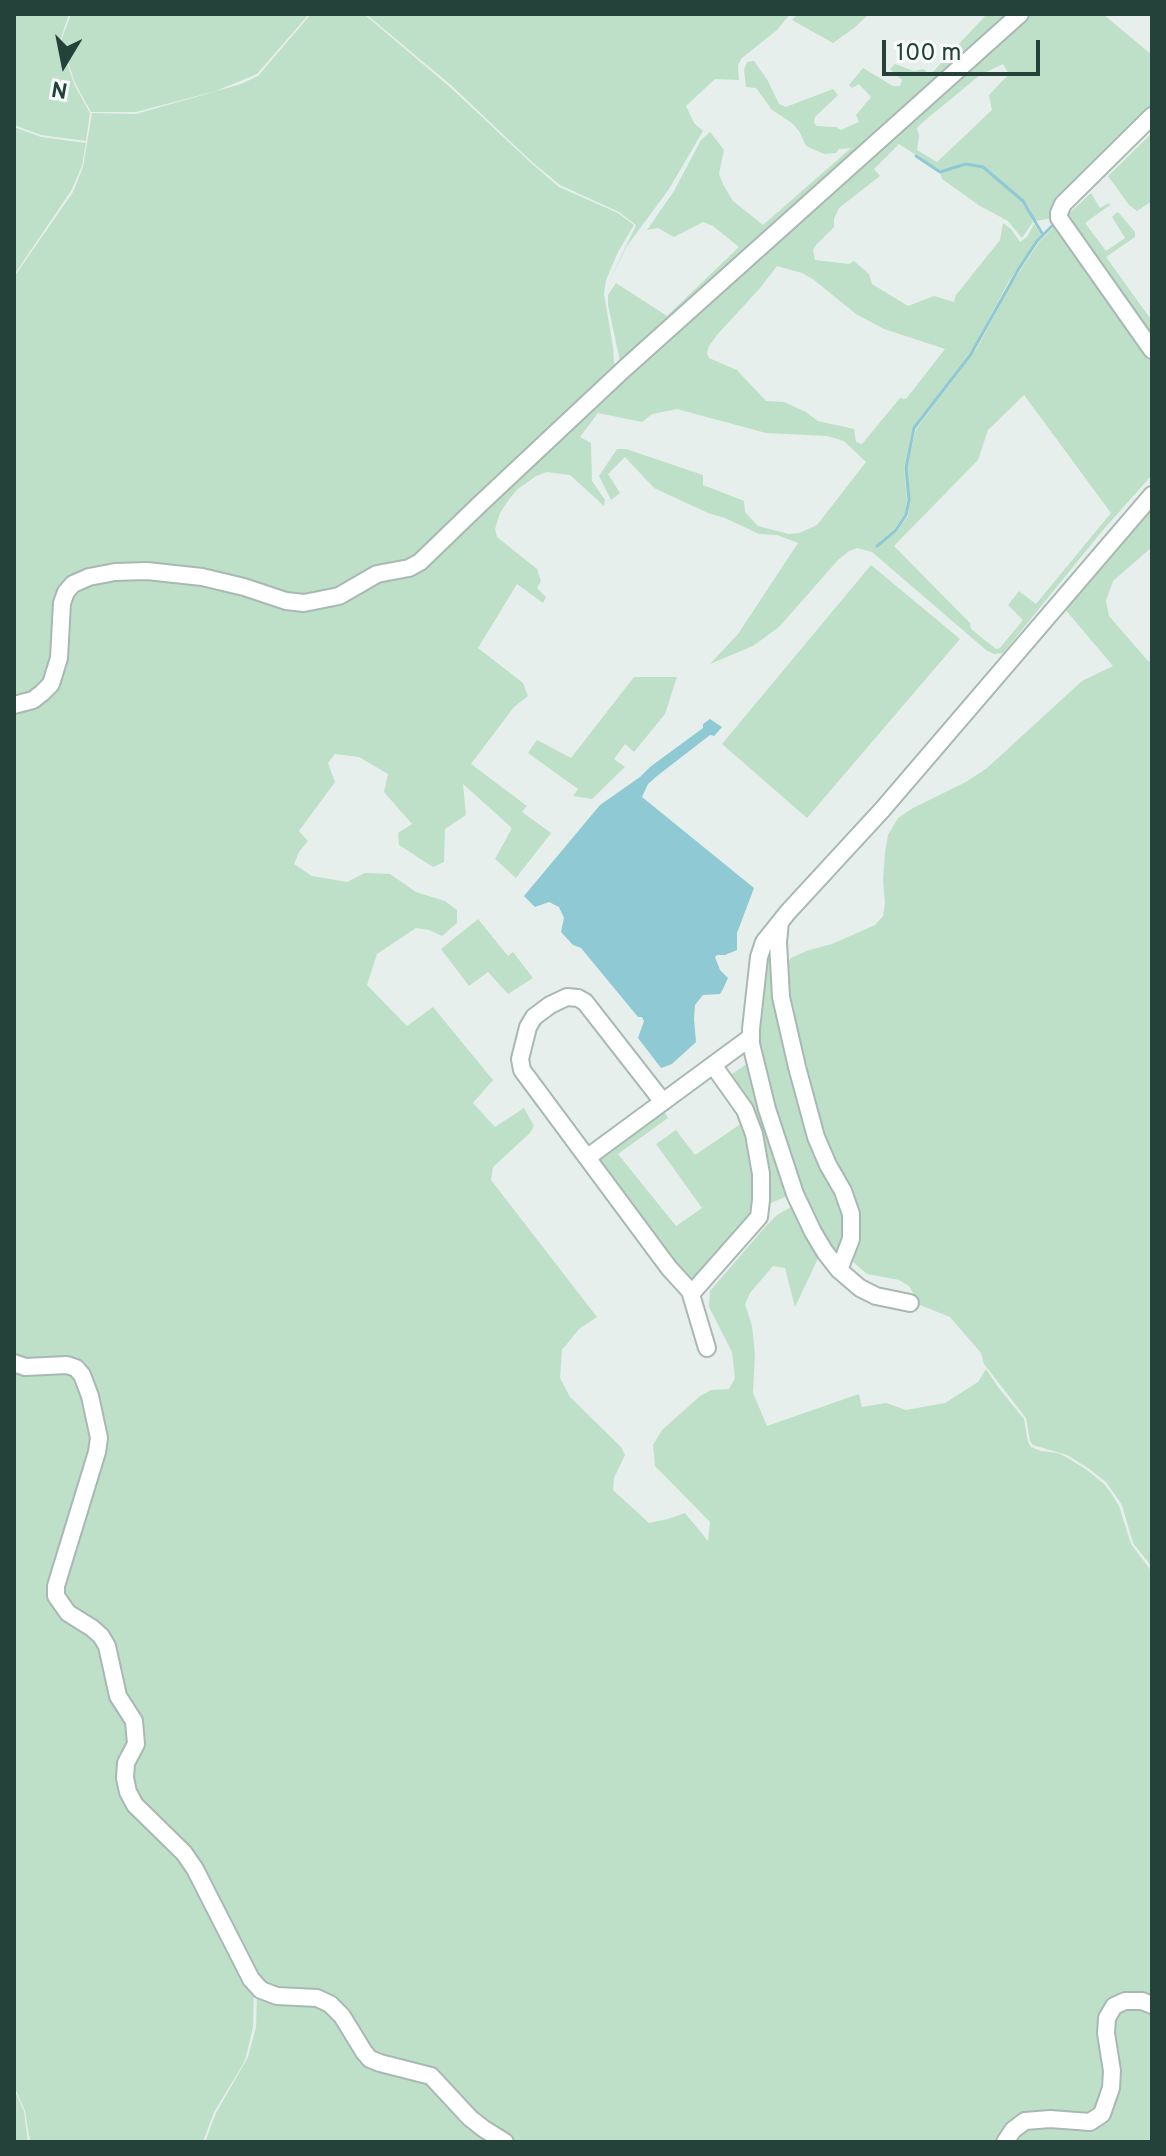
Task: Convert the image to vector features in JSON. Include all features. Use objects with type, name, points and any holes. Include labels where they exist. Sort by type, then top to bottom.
[{"type":"street","points":[[14,705],[33,700],[51,684],[59,658],[62,603],[73,584],[89,577],[126,571],[202,577],[286,601],[304,603],[339,596],[377,574],[409,568],[420,562],[624,369],[1020,14]]},
{"type":"street","points":[[1152,116],[1063,204],[1059,213],[1059,218],[1152,350]]},
{"type":"street","points":[[910,1303],[876,1296],[860,1288],[839,1270],[819,1242],[795,1194],[756,1067],[751,1037],[759,957],[764,942],[780,921],[892,798],[1152,495]]},
{"type":"street","points":[[780,921],[781,997],[797,1067],[816,1137],[851,1214],[851,1239],[839,1270]]},
{"type":"street","points":[[663,1102],[585,1002],[567,997],[534,1017],[528,1027],[520,1059],[522,1070],[691,1294],[707,1348]]},
{"type":"street","points":[[588,1157],[751,1037]]},
{"type":"street","points":[[691,1294],[759,1217],[761,1200],[761,1174],[754,1134],[745,1110],[713,1065]]},
{"type":"street","points":[[14,1363],[25,1367],[67,1365],[76,1368],[90,1396],[99,1438],[97,1452],[56,1586],[56,1596],[68,1613],[92,1628],[107,1646],[118,1696],[134,1721],[136,1744],[126,1763],[125,1778],[135,1805],[184,1853],[195,1869],[251,1979],[261,1990],[277,1996],[317,1998],[330,2004],[342,2016],[370,2059],[431,2076],[470,2118],[505,2142]]},
{"type":"street","points":[[1005,2142],[1013,2130],[1025,2121],[1090,2122],[1102,2114],[1111,2088],[1112,2071],[1106,2033],[1107,2018],[1114,2006],[1125,2001],[1142,2001],[1152,2005]]},
{"type":"green space","points":[[14,14],[69,14],[60,41],[74,84],[90,113],[86,141],[41,135],[14,125]]},
{"type":"green space","points":[[71,14],[309,14],[257,74],[216,91],[136,112],[91,112],[75,83],[61,41]]},
{"type":"green space","points":[[311,14],[364,14],[559,187],[618,213],[634,225],[618,252],[606,280],[604,294],[614,363],[620,370],[412,561],[337,593],[301,597],[199,572],[70,579],[52,670],[38,691],[14,701],[14,277],[73,192],[83,167],[92,113],[136,114],[241,84],[258,76]]},
{"type":"green space","points":[[366,14],[790,14],[777,30],[742,58],[738,65],[739,80],[715,79],[686,106],[694,123],[703,131],[669,189],[627,246],[609,282],[636,225],[619,212],[560,185],[452,86]]},
{"type":"green space","points":[[797,14],[869,14],[833,43],[792,20]]},
{"type":"green space","points":[[987,14],[1016,14],[624,365],[620,361],[608,305],[608,295],[616,283],[667,316],[739,247],[713,226],[703,222],[674,237],[658,228],[647,230],[674,191],[701,140],[710,132],[724,150],[719,174],[723,184],[733,201],[763,225],[851,148],[824,154],[806,146],[792,123],[772,110],[756,88],[746,87],[744,70],[747,62],[754,61],[779,104],[786,107],[833,89],[838,95],[815,117],[814,122],[816,126],[841,130],[859,122],[856,115],[871,97],[859,84],[852,88],[849,85],[863,68],[893,86],[900,86],[902,80],[890,69],[895,64],[914,71],[924,69],[929,76]]},
{"type":"green space","points":[[1024,14],[1103,14],[1152,55],[1152,111],[1051,209],[1054,218],[1035,221],[1023,200],[982,166],[1029,211],[1033,222],[1022,238],[1008,221],[942,179],[940,172],[952,168],[941,171],[899,144],[874,169],[880,176],[839,208],[834,227],[813,250],[815,260],[849,264],[854,261],[869,274],[872,284],[908,306],[934,296],[954,302],[956,295],[1000,240],[1003,223],[1020,242],[1027,237],[1034,224],[1041,235],[1009,281],[974,347],[913,428],[904,468],[905,515],[876,547],[897,531],[908,516],[907,468],[916,429],[977,348],[1012,283],[1039,242],[1058,223],[1152,355],[1152,475],[1003,653],[994,654],[986,650],[872,552],[857,548],[838,560],[779,627],[753,646],[710,664],[738,634],[798,543],[777,535],[759,534],[654,488],[625,457],[608,474],[620,493],[611,500],[599,476],[617,449],[626,449],[703,475],[703,485],[744,501],[745,512],[758,526],[789,534],[817,525],[866,462],[844,441],[827,436],[766,433],[677,409],[652,414],[642,422],[598,413],[580,437],[591,443],[592,481],[605,500],[604,506],[570,475],[547,472],[536,476],[510,498],[500,513],[495,529],[497,537],[537,569],[541,581],[537,588],[546,597],[543,603],[517,584],[478,648],[523,683],[528,696],[514,707],[471,764],[527,806],[522,812],[551,833],[516,878],[495,859],[512,828],[463,784],[466,815],[445,829],[444,862],[433,867],[399,845],[398,833],[412,824],[384,792],[388,774],[359,757],[335,754],[328,763],[335,782],[299,831],[308,841],[294,864],[312,876],[347,882],[365,873],[390,874],[416,892],[445,901],[457,910],[457,923],[442,936],[416,928],[377,954],[367,985],[407,1026],[433,1007],[493,1080],[473,1103],[495,1127],[524,1108],[534,1126],[493,1167],[491,1180],[597,1317],[579,1329],[562,1350],[560,1378],[570,1397],[621,1447],[625,1455],[614,1478],[613,1490],[649,1523],[685,1513],[708,1541],[710,1522],[655,1466],[653,1445],[662,1430],[700,1396],[711,1390],[729,1389],[735,1378],[732,1352],[709,1307],[710,1291],[766,1226],[793,1206],[821,1252],[795,1307],[785,1268],[773,1266],[750,1293],[745,1304],[752,1326],[755,1355],[753,1393],[767,1426],[859,1394],[862,1407],[886,1403],[906,1410],[945,1403],[978,1382],[986,1369],[1024,1419],[1031,1447],[1066,1457],[1087,1470],[1111,1493],[1119,1506],[1131,1544],[1152,1572],[1152,2001],[1113,2001],[1108,2088],[1091,2118],[1051,2116],[999,2142],[510,2142],[486,2127],[445,2083],[377,2057],[348,2019],[258,1980],[197,1866],[131,1791],[125,1701],[94,1626],[61,1595],[104,1456],[89,1378],[14,1358],[14,709],[45,698],[69,593],[90,581],[166,576],[283,604],[423,568],[443,553],[499,492]],"holes":[[[1003,64],[1009,74],[989,95],[992,110],[937,162],[917,150],[917,128],[980,75]],[[777,266],[802,273],[856,314],[884,329],[945,349],[906,399],[900,398],[862,444],[856,442],[854,429],[818,421],[784,402],[766,401],[737,370],[709,358],[709,346],[717,335]],[[1024,395],[1111,513],[1036,604],[1019,591],[1008,605],[1023,620],[996,649],[971,629],[970,623],[894,546],[978,460],[988,430]]]},
{"type":"green space","points":[[14,127],[41,137],[86,143],[82,166],[71,191],[14,275]]},
{"type":"green space","points":[[1152,133],[1152,201],[1137,211],[1108,176]]},
{"type":"green space","points":[[1091,193],[1100,208],[1110,205],[1085,223],[1106,251],[1125,238],[1112,217],[1116,213],[1135,232],[1135,237],[1106,257],[1152,317],[1152,343],[1064,218]]},
{"type":"green space","points":[[1152,504],[1152,547],[1113,581],[1106,601],[1109,616],[1152,662],[1152,1567],[1133,1543],[1122,1505],[1106,1482],[1067,1455],[1033,1445],[1026,1418],[984,1364],[981,1353],[950,1317],[920,1305],[909,1286],[899,1280],[867,1274],[851,1260],[854,1251],[794,1035],[785,968],[791,958],[875,925],[883,916],[885,853],[888,835],[898,818],[987,768],[1082,681],[1113,666],[1064,608]]},
{"type":"green space","points":[[871,565],[960,639],[807,818],[722,744]]},
{"type":"green space","points":[[634,677],[677,677],[665,714],[634,752],[625,744],[614,759],[625,767],[592,799],[573,796],[578,789],[528,753],[537,740],[571,758]]},
{"type":"green space","points":[[478,919],[508,956],[513,952],[533,978],[508,994],[488,972],[469,986],[441,949]]},
{"type":"green space","points":[[766,954],[772,955],[840,1192],[848,1234],[838,1253],[832,1251],[795,1181],[757,1044]]},
{"type":"green space","points":[[751,1061],[785,1187],[785,1197],[766,1205],[729,1076]]},
{"type":"green space","points":[[662,1108],[668,1118],[618,1154],[676,1226],[702,1208],[656,1144],[676,1130],[695,1155],[745,1121],[752,1149],[756,1211],[694,1280],[689,1281],[599,1161],[601,1155]]},
{"type":"green space","points":[[14,1366],[63,1372],[76,1377],[94,1435],[54,1582],[96,1637],[134,1735],[120,1773],[190,1870],[254,1990],[253,2027],[246,2057],[214,2112],[203,2142],[30,2142],[25,2111],[14,2086]]},
{"type":"green space","points":[[257,1992],[330,2007],[355,2045],[417,2074],[498,2142],[205,2142],[216,2113],[248,2057],[256,2027]]},
{"type":"green space","points":[[1128,2004],[1152,2010],[1152,2142],[1009,2142],[1018,2129],[1099,2122],[1112,2017]]},
{"type":"green space","points":[[14,2089],[24,2111],[28,2142],[14,2142]]},
{"type":"water","points":[[710,719],[722,727],[657,776],[648,784],[642,797],[754,888],[737,933],[737,950],[715,957],[720,970],[728,978],[723,989],[720,994],[703,995],[695,1005],[696,1042],[672,1064],[661,1068],[638,1038],[644,1021],[642,1017],[638,1017],[581,948],[573,945],[561,932],[564,918],[559,907],[549,902],[535,907],[524,896],[600,805],[703,728],[703,724]]},
{"type":"waterway","points":[[916,156],[940,172],[966,164],[983,167],[1023,201],[1043,235]]},
{"type":"waterway","points":[[877,546],[896,530],[906,515],[909,500],[906,468],[914,428],[971,354],[1018,270],[1037,241],[1054,224]]}]
